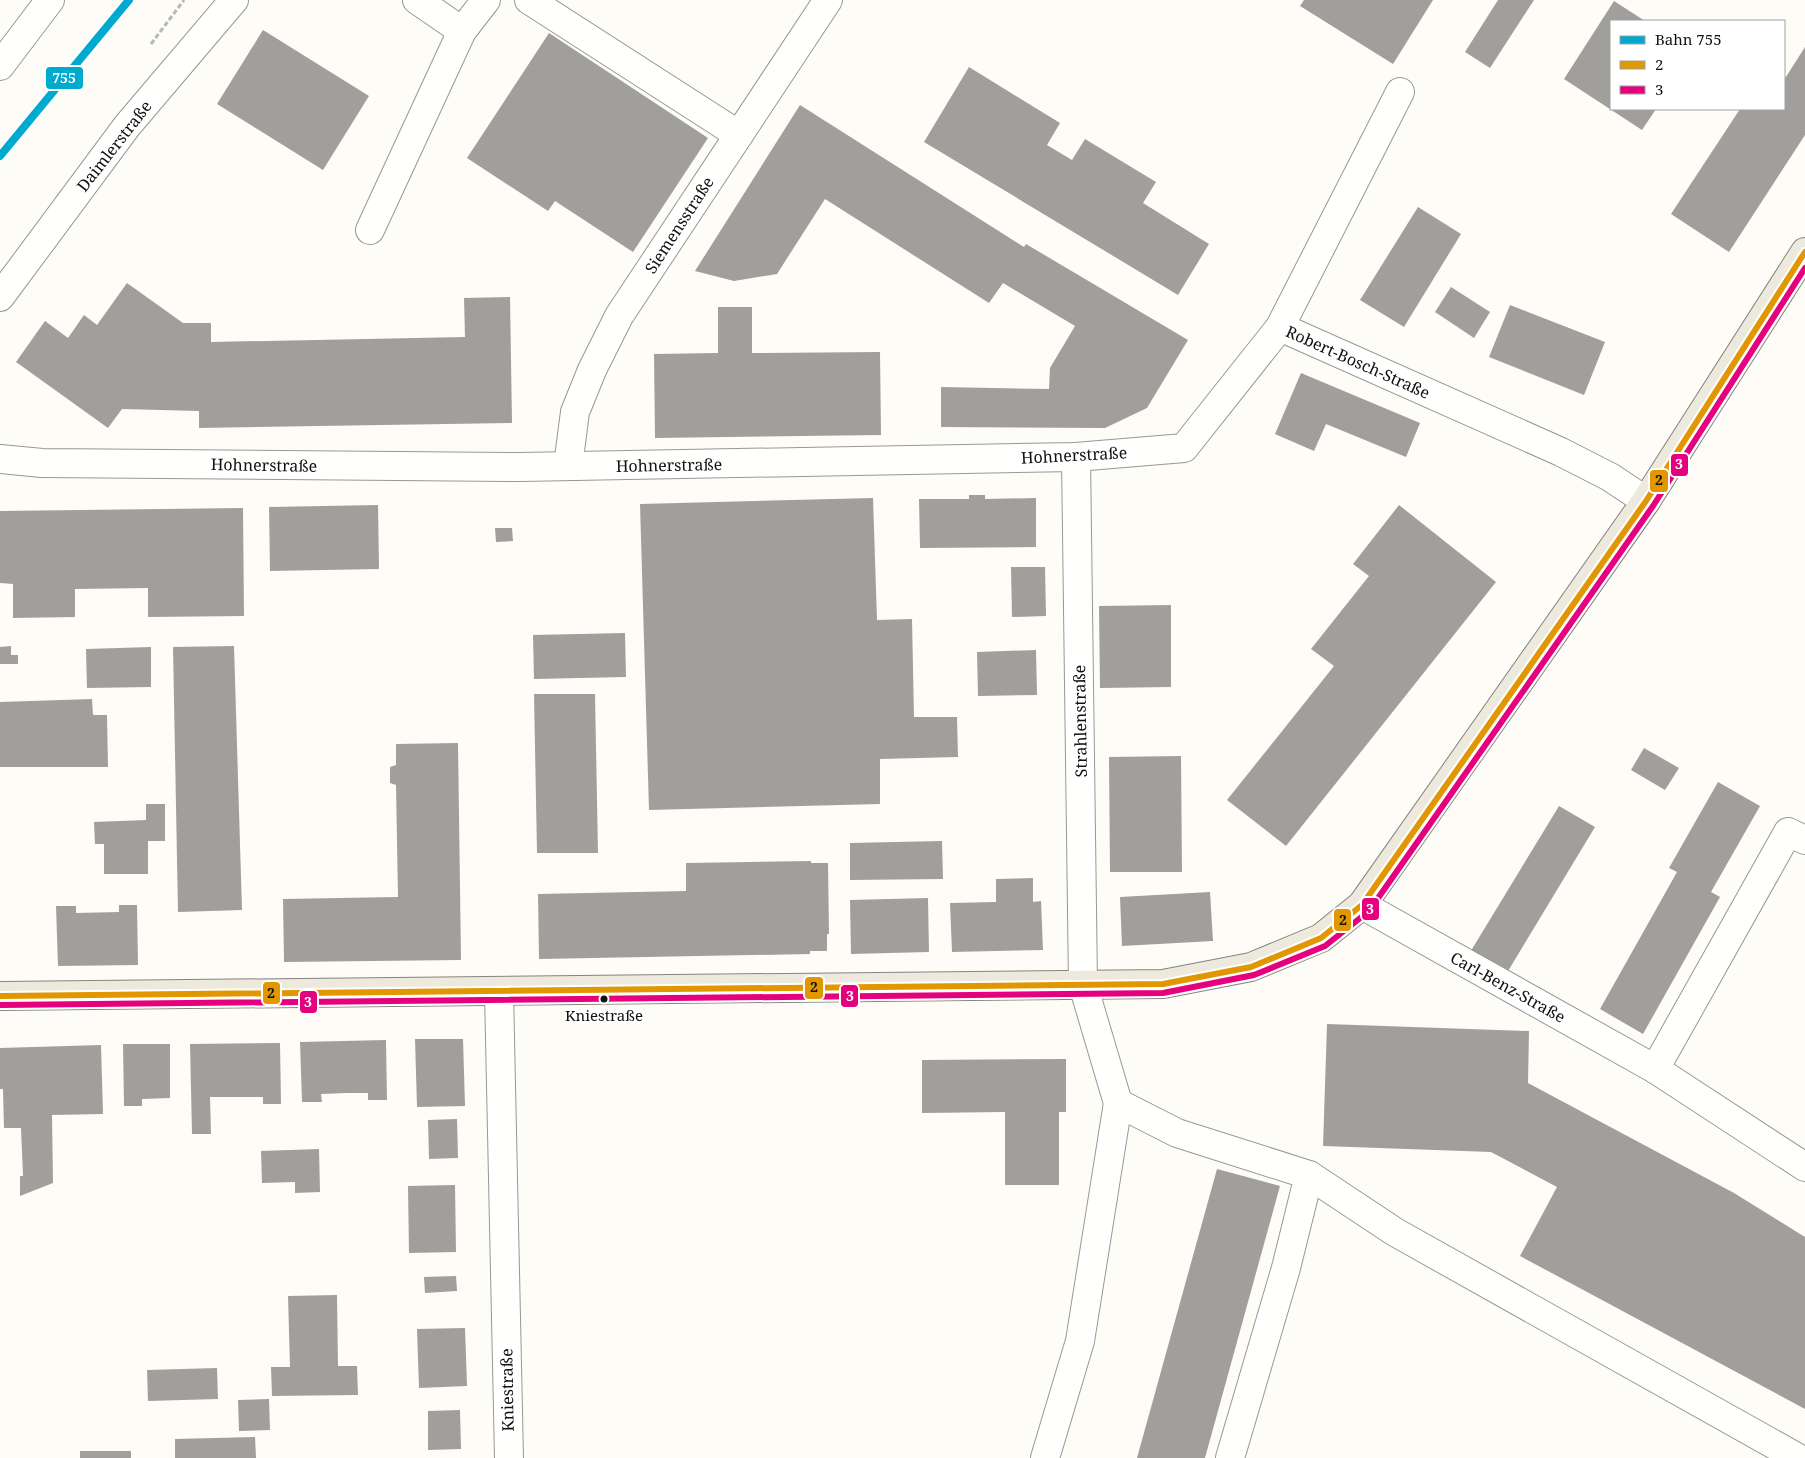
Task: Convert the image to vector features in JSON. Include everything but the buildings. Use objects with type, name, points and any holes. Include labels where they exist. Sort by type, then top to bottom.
[{"type":"main road","points":[[0,996],[1163,984],[1251,967],[1321,938],[1362,905],[1646,501],[1805,252]]},
{"type":"street","points":[[0,66],[50,0]]},
{"type":"street","name":"Daimlerstraße","points":[[0,297],[127,126],[234,0]]},
{"type":"street","points":[[416,0],[462,31]]},
{"type":"street","points":[[370,230],[462,31],[486,0]]},
{"type":"street","points":[[529,0],[739,135]]},
{"type":"street","name":"Siemensstraße","points":[[568,466],[575,412],[592,370],[619,316],[828,0]]},
{"type":"street","name":"Robert-Bosch-Straße","points":[[1400,92],[1280,327],[1561,452],[1610,477],[1646,501]]},
{"type":"street","name":"Hohnerstraße","points":[[0,459],[42,463],[568,466],[1076,457],[1184,448],[1280,327]]},
{"type":"street","name":"Strahlenstraße","points":[[1076,457],[1083,985],[1118,1103]]},
{"type":"street","points":[[1655,1069],[1788,832],[1805,840]]},
{"type":"street","name":"Carl-Benz-Straße","points":[[1362,905],[1655,1069],[1805,1167]]},
{"type":"street","name":"Kniestraße","points":[[500,992],[509,1458]]},
{"type":"street","points":[[1045,1458],[1080,1341],[1118,1103],[1177,1133],[1309,1175],[1395,1232],[1798,1458]]},
{"type":"street","points":[[1230,1458],[1286,1268],[1309,1175]]},
{"type":"rail line","name":"755","points":[[0,156],[129,0]]},
{"type":"transit line","name":"2","points":[[0,996],[1163,984],[1251,967],[1321,938],[1362,905],[1646,501],[1805,252]]},
{"type":"transit line","name":"3","points":[[0,1005],[1163,993],[1254,975],[1325,946],[1369,911],[1653,506],[1805,268]]},
{"type":"place","name":"Kniestraße","points":[[604,999]]}]
